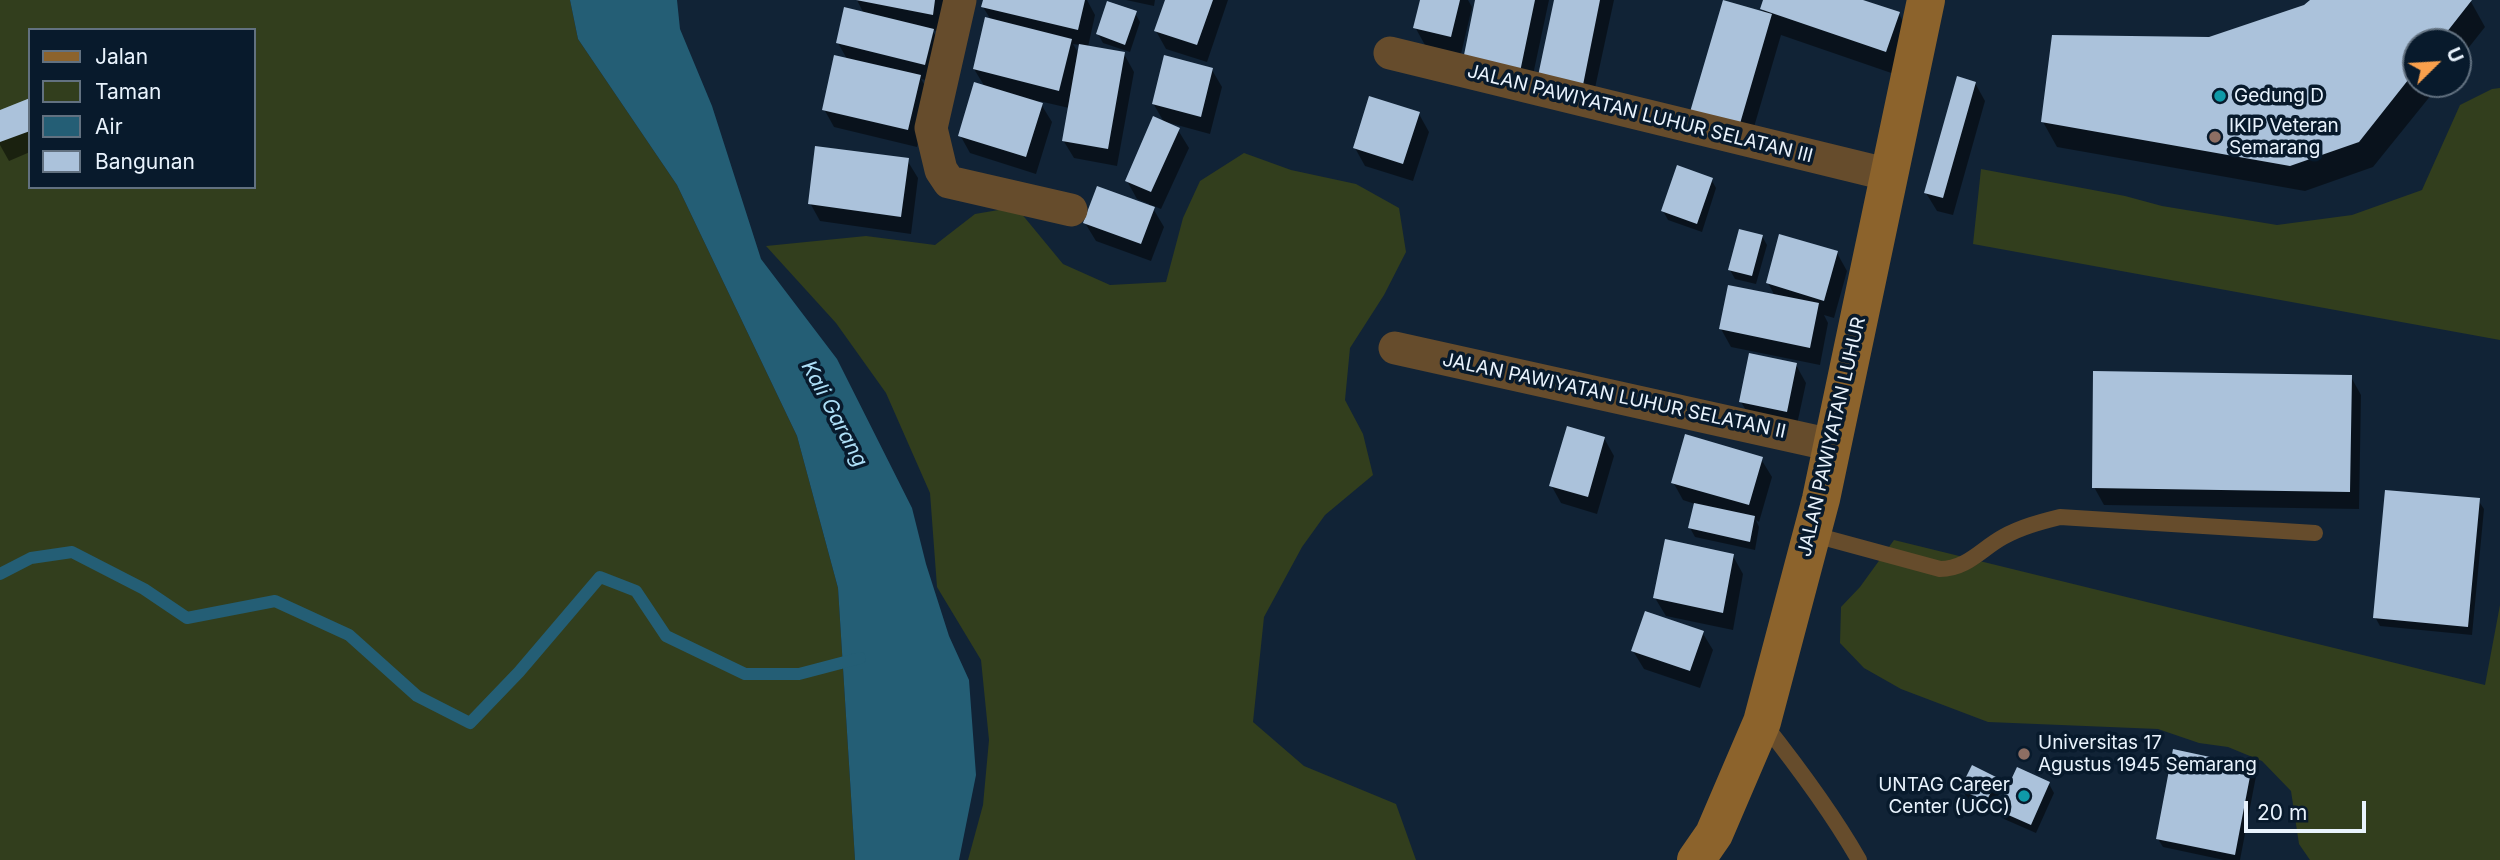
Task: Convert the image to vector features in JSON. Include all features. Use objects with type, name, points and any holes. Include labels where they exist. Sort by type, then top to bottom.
[{"type":"main road","name":"JALAN PAWIYATAN LUHUR","points":[[1696,860],[1714,834],[1762,722],[1821,499],[1926,0]]},
{"type":"street","points":[[960,0],[931,128],[941,170],[950,182],[1071,210]]},
{"type":"street","name":"JALAN PAWIYATAN LUHUR SELATAN III","points":[[1390,53],[1890,175]]},
{"type":"street","name":"JALAN PAWIYATAN LUHUR SELATAN II","points":[[1395,348],[1832,445]]},
{"type":"lane","points":[[1811,534],[1940,569],[1954,569],[2028,525],[2060,517],[2315,533]]},
{"type":"lane","points":[[1762,722],[1840,826],[1859,860]]},
{"type":"green space","points":[[0,0],[570,0],[578,39],[677,185],[797,436],[838,588],[855,860],[0,860]]},
{"type":"green space","points":[[2500,88],[2500,340],[1973,244],[1981,169],[2125,196],[2162,206],[2277,225],[2352,215],[2422,190],[2460,105],[2492,89]]},
{"type":"green space","points":[[1244,153],[1291,170],[1356,184],[1399,208],[1406,252],[1384,295],[1350,348],[1345,400],[1363,434],[1373,475],[1325,515],[1302,547],[1264,617],[1253,722],[1304,766],[1396,804],[1416,860],[968,860],[983,805],[989,740],[981,660],[937,587],[930,493],[886,393],[836,323],[766,246],[866,236],[935,245],[975,214],[1016,207],[1063,264],[1110,285],[1166,282],[1183,218],[1200,181]]},
{"type":"green space","points":[[1894,540],[2485,685],[2500,605],[2500,860],[2310,860],[2299,844],[2291,791],[2262,761],[2228,747],[2199,743],[2158,729],[1988,722],[1901,689],[1864,668],[1840,643],[1841,607],[1860,587]]},
{"type":"water","name":"Kali Garang","points":[[570,0],[677,0],[680,29],[712,106],[761,259],[837,359],[912,508],[926,564],[949,636],[969,680],[976,775],[959,860],[855,860],[838,588],[797,436],[677,185],[578,39]]},
{"type":"building","points":[[856,0],[935,0],[933,15]]},
{"type":"building","points":[[983,0],[1085,0],[1078,30],[981,7]]},
{"type":"building","points":[[1165,0],[1213,0],[1197,45],[1154,31]]},
{"type":"building","points":[[1420,0],[1460,0],[1451,37],[1413,28]]},
{"type":"building","points":[[1475,0],[1535,0],[1520,72],[1463,60]]},
{"type":"building","points":[[1554,0],[1600,0],[1583,85],[1538,76]]},
{"type":"building","points":[[1723,0],[1772,14],[1739,127],[1690,112]]},
{"type":"building","points":[[1763,0],[1863,0],[1900,12],[1886,52],[1760,9]]},
{"type":"building","name":"Gedung D","points":[[2310,0],[2472,0],[2450,28],[2402,28],[2402,88],[2359,142],[2290,166],[2041,122],[2052,35],[2209,37],[2304,5]]},
{"type":"building","points":[[1107,1],[1137,11],[1125,45],[1096,34]]},
{"type":"building","points":[[844,7],[934,29],[925,65],[836,43]]},
{"type":"building","points":[[985,17],[1072,39],[1059,91],[973,69]]},
{"type":"building","points":[[1079,44],[1125,52],[1108,149],[1062,141]]},
{"type":"building","points":[[834,55],[921,75],[908,130],[822,110]]},
{"type":"building","points":[[1164,55],[1213,68],[1201,117],[1152,104]]},
{"type":"building","points":[[1957,76],[1976,82],[1943,198],[1924,193]]},
{"type":"building","points":[[974,82],[1043,103],[1026,157],[958,136]]},
{"type":"building","points":[[1369,96],[1420,112],[1403,164],[1353,148]]},
{"type":"building","points":[[28,99],[28,132],[0,142],[0,110]]},
{"type":"building","points":[[1153,116],[1180,128],[1151,192],[1125,181]]},
{"type":"building","points":[[815,146],[909,158],[901,217],[808,204]]},
{"type":"building","points":[[1677,165],[1713,178],[1697,224],[1661,211]]},
{"type":"building","points":[[1097,186],[1155,207],[1141,244],[1083,223]]},
{"type":"building","points":[[1739,229],[1763,235],[1752,276],[1728,270]]},
{"type":"building","points":[[1779,234],[1838,251],[1824,301],[1766,283]]},
{"type":"building","points":[[1728,285],[1819,303],[1810,348],[1719,329]]},
{"type":"building","points":[[1749,353],[1797,363],[1787,412],[1739,402]]},
{"type":"building","points":[[2093,371],[2352,375],[2350,492],[2092,488]]},
{"type":"building","points":[[1567,426],[1605,437],[1588,497],[1549,486]]},
{"type":"building","points":[[1685,434],[1763,457],[1749,505],[1671,483]]},
{"type":"building","points":[[2385,490],[2480,498],[2468,627],[2373,618]]},
{"type":"building","points":[[1694,503],[1755,516],[1750,542],[1688,528]]},
{"type":"building","points":[[1665,539],[1734,554],[1723,613],[1653,598]]},
{"type":"building","points":[[1645,611],[1704,631],[1690,671],[1631,651]]},
{"type":"building","points":[[2173,749],[2252,766],[2235,855],[2156,839]]},
{"type":"building","points":[[1972,765],[1998,778],[1986,802],[1960,789]]},
{"type":"building","name":"UNTAG Career Center (UCC)","points":[[2017,767],[2050,782],[2031,825],[1997,810]]},
{"type":"waterway","points":[[0,574],[31,558],[72,552],[144,589],[187,618],[275,601],[349,635],[417,696],[470,723],[519,672],[600,577],[636,591],[666,636],[745,674],[799,674],[860,658]]},
{"type":"place","name":"Gedung D","points":[[2220,96]]},
{"type":"place","name":"IKIP Veteran Semarang","points":[[2215,137]]},
{"type":"place","name":"Universitas 17 Agustus 1945 Semarang","points":[[2024,754]]},
{"type":"place","name":"UNTAG Career Center (UCC)","points":[[2024,796]]}]
